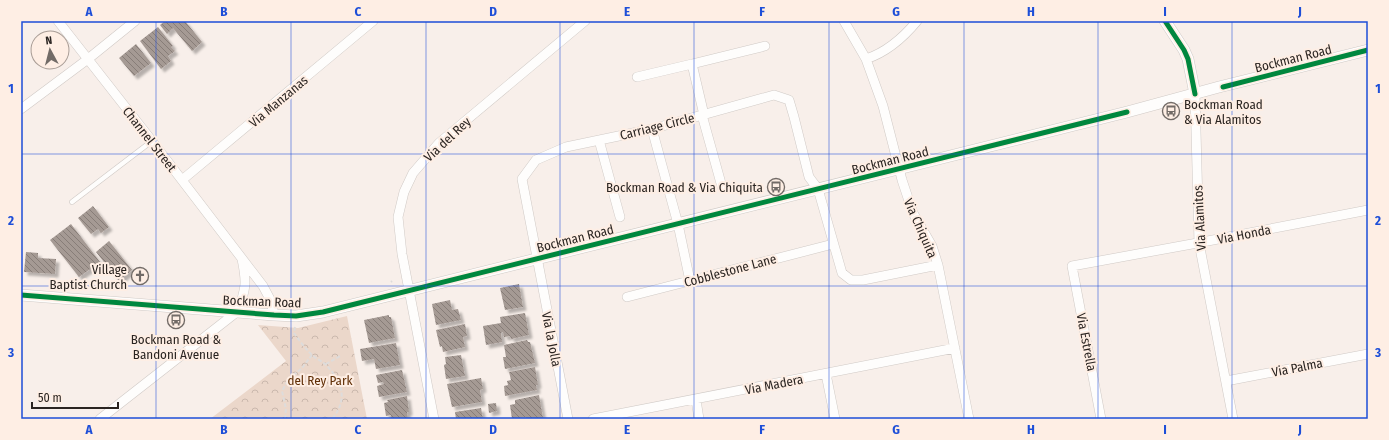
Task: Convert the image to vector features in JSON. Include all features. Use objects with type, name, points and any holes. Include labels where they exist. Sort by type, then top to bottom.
[{"type":"street","name":"Channel Street","points":[[58,21],[264,286],[271,301],[274,315]]},
{"type":"street","points":[[21,109],[88,59],[135,21]]},
{"type":"street","name":"Via Manzanas","points":[[182,180],[373,21]]},
{"type":"street","name":"Via del Rey","points":[[434,419],[402,254],[398,217],[404,192],[413,173],[439,143],[585,21]]},
{"type":"street","name":"Via Chiquita","points":[[844,21],[866,59],[883,106],[898,168],[912,213],[932,246],[938,265],[969,419]]},
{"type":"street","points":[[866,59],[878,55],[906,35],[917,21]]},
{"type":"street","name":"Via Alamitos","points":[[1164,21],[1184,50],[1188,59],[1195,94],[1199,243],[1233,419]]},
{"type":"street","points":[[637,76],[765,46]]},
{"type":"street","name":"Bockman Road","points":[[21,296],[238,311],[274,315],[296,316],[323,312],[1127,112],[1368,50]]},
{"type":"street","points":[[692,64],[703,115],[722,187]]},
{"type":"street","name":"Carriage Circle","points":[[537,259],[522,179],[536,160],[566,147],[652,129],[774,95],[789,100],[809,177],[818,189]]},
{"type":"street","points":[[652,129],[678,224],[690,281]]},
{"type":"street","points":[[599,140],[620,217]]},
{"type":"street","points":[[818,189],[842,273],[851,280],[863,280],[938,265]]},
{"type":"street","name":"Via Honda","points":[[1072,266],[1368,210]]},
{"type":"street","name":"Cobblestone Lane","points":[[627,297],[833,244]]},
{"type":"street","name":"Channel Street","points":[[238,311],[246,287],[246,278],[241,256]]},
{"type":"street","name":"Via la Jolla","points":[[537,259],[568,419]]},
{"type":"street","name":"Via Estrella","points":[[1072,266],[1101,419]]},
{"type":"street","points":[[100,419],[238,311]]},
{"type":"street","name":"Via Madera","points":[[593,419],[955,348]]},
{"type":"street","name":"Via Palma","points":[[1226,381],[1368,354]]},
{"type":"street","points":[[826,374],[835,419]]},
{"type":"street","points":[[696,400],[699,419]]},
{"type":"lane","points":[[72,202],[152,141]]},
{"type":"path","points":[[296,316],[294,333],[312,355],[326,364],[342,388],[342,401],[339,411],[332,419]]},
{"type":"path","points":[[285,419],[286,409],[282,391],[288,380],[302,368],[312,355]]},
{"type":"path","points":[[326,364],[340,356]]},
{"type":"green space","name":"del Rey Park","points":[[347,316],[367,419],[210,419],[286,361],[258,325],[298,328]]},
{"type":"building","points":[[165,21],[185,21],[202,42],[192,51],[173,28],[167,34],[160,25]]},
{"type":"building","points":[[158,27],[173,46],[171,47],[175,51],[168,56],[171,61],[161,69],[140,41]]},
{"type":"building","points":[[136,44],[151,63],[134,76],[119,58]]},
{"type":"building","points":[[93,206],[109,227],[101,233],[98,229],[91,234],[78,218]]},
{"type":"building","points":[[71,224],[100,262],[79,277],[50,240]]},
{"type":"building","points":[[109,241],[132,270],[119,281],[96,252]]},
{"type":"building","points":[[26,252],[38,253],[38,258],[56,259],[55,274],[24,272]]},
{"type":"building","points":[[519,284],[523,307],[505,310],[500,288]]},
{"type":"building","points":[[450,300],[452,310],[458,309],[461,320],[436,325],[432,304]]},
{"type":"building","points":[[525,313],[529,335],[511,339],[510,336],[504,337],[503,332],[501,333],[502,342],[486,345],[483,326],[501,323],[500,317]]},
{"type":"building","points":[[389,315],[389,317],[391,317],[395,338],[369,343],[364,320]]},
{"type":"building","points":[[465,324],[467,336],[463,337],[465,347],[443,352],[442,346],[440,347],[436,330]]},
{"type":"building","points":[[527,340],[530,342],[535,363],[505,369],[503,357],[506,357],[504,345]]},
{"type":"building","points":[[396,343],[400,365],[376,369],[374,359],[362,361],[360,349]]},
{"type":"building","points":[[461,355],[465,376],[446,379],[444,365],[446,364],[445,357]]},
{"type":"building","points":[[535,367],[538,385],[536,385],[537,390],[505,396],[504,386],[508,385],[507,381],[511,380],[509,372]]},
{"type":"building","points":[[402,370],[407,392],[379,397],[377,386],[384,384],[383,382],[378,383],[376,375]]},
{"type":"building","points":[[481,378],[483,389],[480,390],[482,402],[452,407],[447,384]]},
{"type":"building","points":[[539,395],[543,418],[526,419],[526,417],[512,419],[510,405],[515,404],[515,400]]},
{"type":"building","points":[[407,396],[409,412],[407,412],[408,419],[391,419],[391,415],[386,416],[384,403],[388,402],[387,400]]},
{"type":"building","points":[[496,403],[497,411],[489,413],[488,404]]},
{"type":"building","points":[[481,408],[483,419],[456,419],[455,412]]},
{"type":"cycle path","points":[[1165,21],[1184,50],[1188,59],[1195,94]]},
{"type":"cycle path","points":[[1223,87],[1368,50]]},
{"type":"cycle path","points":[[21,295],[274,315],[296,316],[323,312],[1127,112]]},
{"type":"place","name":"Bockman Road & Via Alamitos","points":[[1171,111]]},
{"type":"place","name":"Bockman Road & Via Chiquita","points":[[776,187]]},
{"type":"place","name":"Village Baptist Church","points":[[140,276]]},
{"type":"place","name":"Bockman Road & Bandoni Avenue","points":[[176,320]]}]
